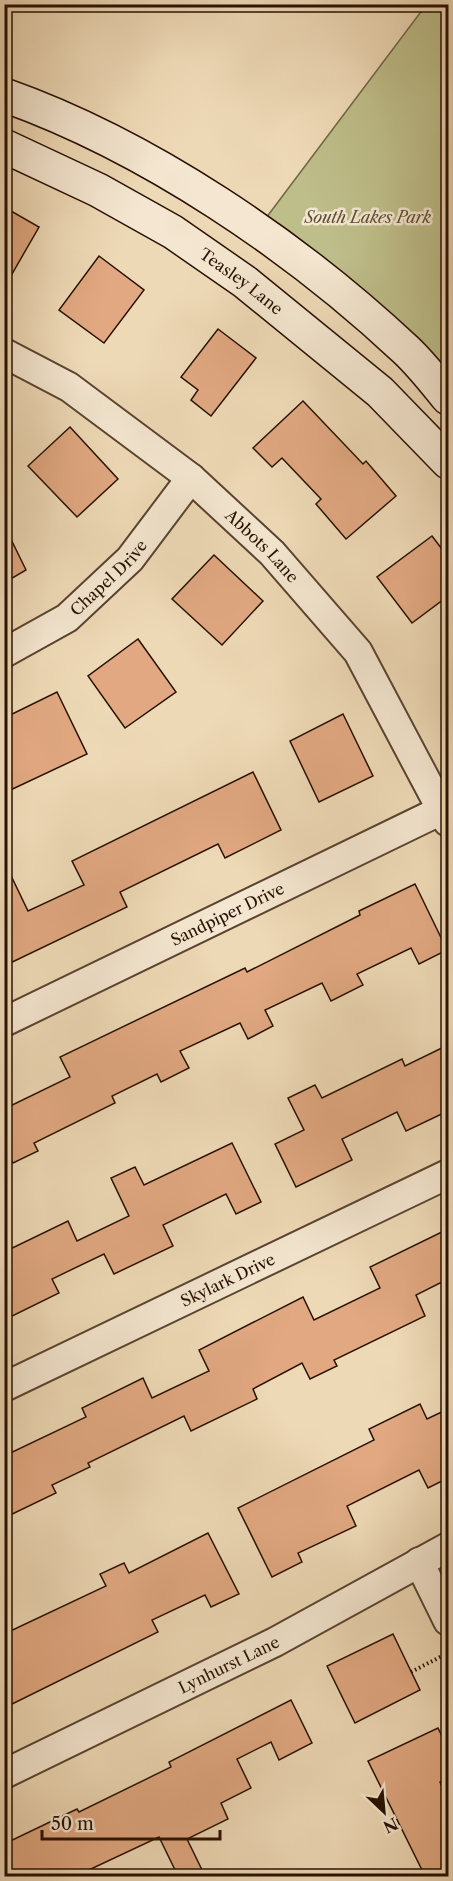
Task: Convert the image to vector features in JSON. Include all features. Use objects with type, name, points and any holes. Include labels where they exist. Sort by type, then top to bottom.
[{"type":"main road","points":[[4,95],[77,125],[124,148],[279,244],[408,352],[448,398]]},
{"type":"main road","name":"Teasley Lane","points":[[4,146],[98,190],[164,226],[245,282],[380,392],[448,462]]},
{"type":"street","name":"Abbots Lane","points":[[4,353],[69,387],[191,478],[272,553],[358,652],[447,813]]},
{"type":"street","name":"Chapel Drive","points":[[4,653],[67,618],[130,559],[191,478]]},
{"type":"street","name":"Sandpiper Drive","points":[[4,1022],[447,813]]},
{"type":"street","name":"Skylark Drive","points":[[4,1387],[448,1174]]},
{"type":"street","name":"Lynhurst Lane","points":[[4,1774],[275,1642],[448,1547]]},
{"type":"street","points":[[419,1562],[448,1621]]},
{"type":"path","points":[[411,1672],[444,1655]]},
{"type":"green space","name":"South Lakes Park","points":[[426,5],[448,5],[448,399],[257,230]]},
{"type":"building","points":[[4,207],[39,227],[4,288]]},
{"type":"building","points":[[99,256],[144,290],[104,343],[59,310]]},
{"type":"building","points":[[218,329],[256,358],[211,416],[191,400],[198,390],[181,377]]},
{"type":"building","points":[[303,401],[363,464],[366,461],[396,496],[346,539],[316,504],[321,499],[282,458],[272,467],[253,448]]},
{"type":"building","points":[[70,427],[118,479],[77,517],[28,466]]},
{"type":"building","points":[[4,525],[26,570],[4,583]]},
{"type":"building","points":[[432,536],[448,557],[448,596],[412,623],[377,577]]},
{"type":"building","points":[[214,555],[263,601],[222,645],[172,599]]},
{"type":"building","points":[[138,639],[176,692],[125,728],[88,676]]},
{"type":"building","points":[[57,692],[87,754],[4,793],[4,718]]},
{"type":"building","points":[[343,714],[373,776],[319,802],[290,741]]},
{"type":"building","points":[[253,772],[281,830],[225,858],[218,844],[120,892],[127,907],[4,966],[4,861],[28,911],[84,885],[72,861]]},
{"type":"building","points":[[415,884],[447,950],[419,964],[411,948],[357,974],[363,985],[331,1001],[322,983],[265,1010],[273,1026],[248,1039],[240,1023],[180,1051],[189,1068],[161,1082],[157,1074],[112,1096],[115,1103],[34,1143],[38,1151],[13,1163],[4,1145],[4,1109],[70,1077],[60,1057],[245,968],[247,972],[360,915],[359,911]]},
{"type":"building","points":[[448,1045],[448,1111],[406,1131],[397,1112],[342,1139],[352,1160],[296,1187],[275,1144],[304,1130],[288,1098],[315,1085],[322,1098],[402,1059],[405,1066]]},
{"type":"building","points":[[232,1143],[261,1202],[236,1214],[226,1194],[163,1225],[173,1246],[114,1274],[104,1254],[52,1279],[59,1293],[4,1320],[4,1252],[68,1221],[77,1241],[129,1216],[111,1178],[135,1167],[144,1185]]},
{"type":"building","points":[[448,1229],[448,1279],[416,1295],[425,1316],[334,1360],[337,1366],[310,1379],[302,1363],[253,1389],[257,1399],[191,1431],[184,1416],[88,1463],[90,1467],[52,1485],[56,1493],[4,1518],[4,1456],[86,1417],[82,1408],[143,1378],[152,1398],[209,1371],[199,1350],[303,1297],[314,1320],[380,1288],[370,1267]]},
{"type":"building","points":[[420,1404],[427,1419],[448,1409],[448,1478],[428,1488],[419,1470],[347,1506],[356,1526],[298,1553],[302,1562],[272,1577],[238,1508],[374,1440],[369,1429]]},
{"type":"building","points":[[208,1533],[239,1594],[211,1607],[205,1595],[152,1620],[158,1632],[4,1708],[4,1634],[106,1586],[100,1574],[124,1563],[129,1573]]},
{"type":"building","points":[[393,1634],[420,1690],[355,1723],[327,1666]]},
{"type":"building","points":[[291,1700],[312,1743],[279,1760],[271,1742],[237,1759],[251,1788],[221,1803],[228,1819],[187,1839],[205,1876],[178,1876],[159,1837],[76,1876],[4,1876],[4,1844],[77,1809],[79,1812],[171,1767],[169,1762]]},
{"type":"building","points":[[438,1728],[448,1749],[448,1778],[440,1782],[448,1799],[448,1876],[425,1876],[368,1761]]}]
